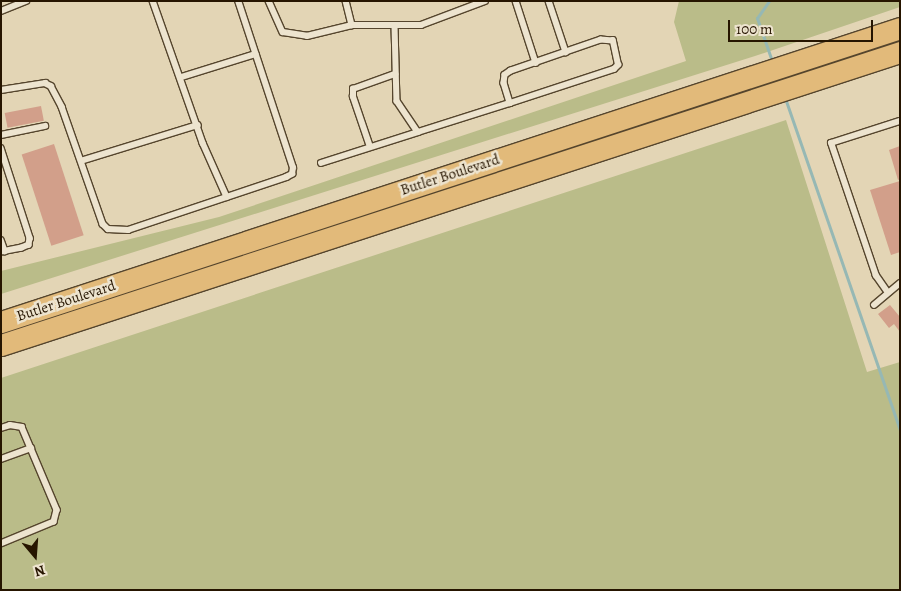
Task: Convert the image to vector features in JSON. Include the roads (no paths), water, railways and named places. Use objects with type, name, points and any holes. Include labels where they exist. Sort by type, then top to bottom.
[{"type":"highway","name":"Butler Boulevard","points":[[1,322],[900,28]]},
{"type":"highway","name":"Butler Boulevard","points":[[1,346],[900,52]]},
{"type":"highway","points":[[1,307],[36,298],[92,293]]},
{"type":"lane","points":[[1,11],[26,1]]},
{"type":"lane","points":[[153,1],[198,125],[227,197]]},
{"type":"lane","points":[[1,90],[45,83],[51,86],[58,95],[103,224],[116,231],[227,197],[292,174],[290,157],[238,1]]},
{"type":"lane","points":[[269,1],[276,22],[291,36],[307,36],[352,25],[421,25],[485,1]]},
{"type":"lane","points":[[346,1],[352,25]]},
{"type":"lane","points":[[516,1],[536,63]]},
{"type":"lane","points":[[549,1],[566,52]]},
{"type":"lane","points":[[395,26],[397,101],[418,132]]},
{"type":"lane","points":[[321,163],[510,103],[614,69],[618,64],[613,41],[608,39],[566,52],[505,76],[504,83],[510,103]]},
{"type":"lane","points":[[182,78],[256,54]]},
{"type":"lane","points":[[370,147],[353,97],[353,89],[395,74]]},
{"type":"lane","points":[[888,293],[876,276],[831,143],[900,121]]},
{"type":"lane","points":[[81,161],[198,125]]},
{"type":"lane","points":[[1,135],[45,126]]},
{"type":"lane","points":[[1,148],[30,238],[29,244],[3,252],[1,240]]},
{"type":"lane","points":[[874,305],[900,283]]},
{"type":"lane","points":[[1,428],[10,425],[22,427],[57,510],[54,522],[1,544]]},
{"type":"lane","points":[[1,459],[31,448]]},
{"type":"waterway","points":[[769,1],[757,18],[772,61]]},
{"type":"waterway","points":[[785,98],[900,430]]}]
